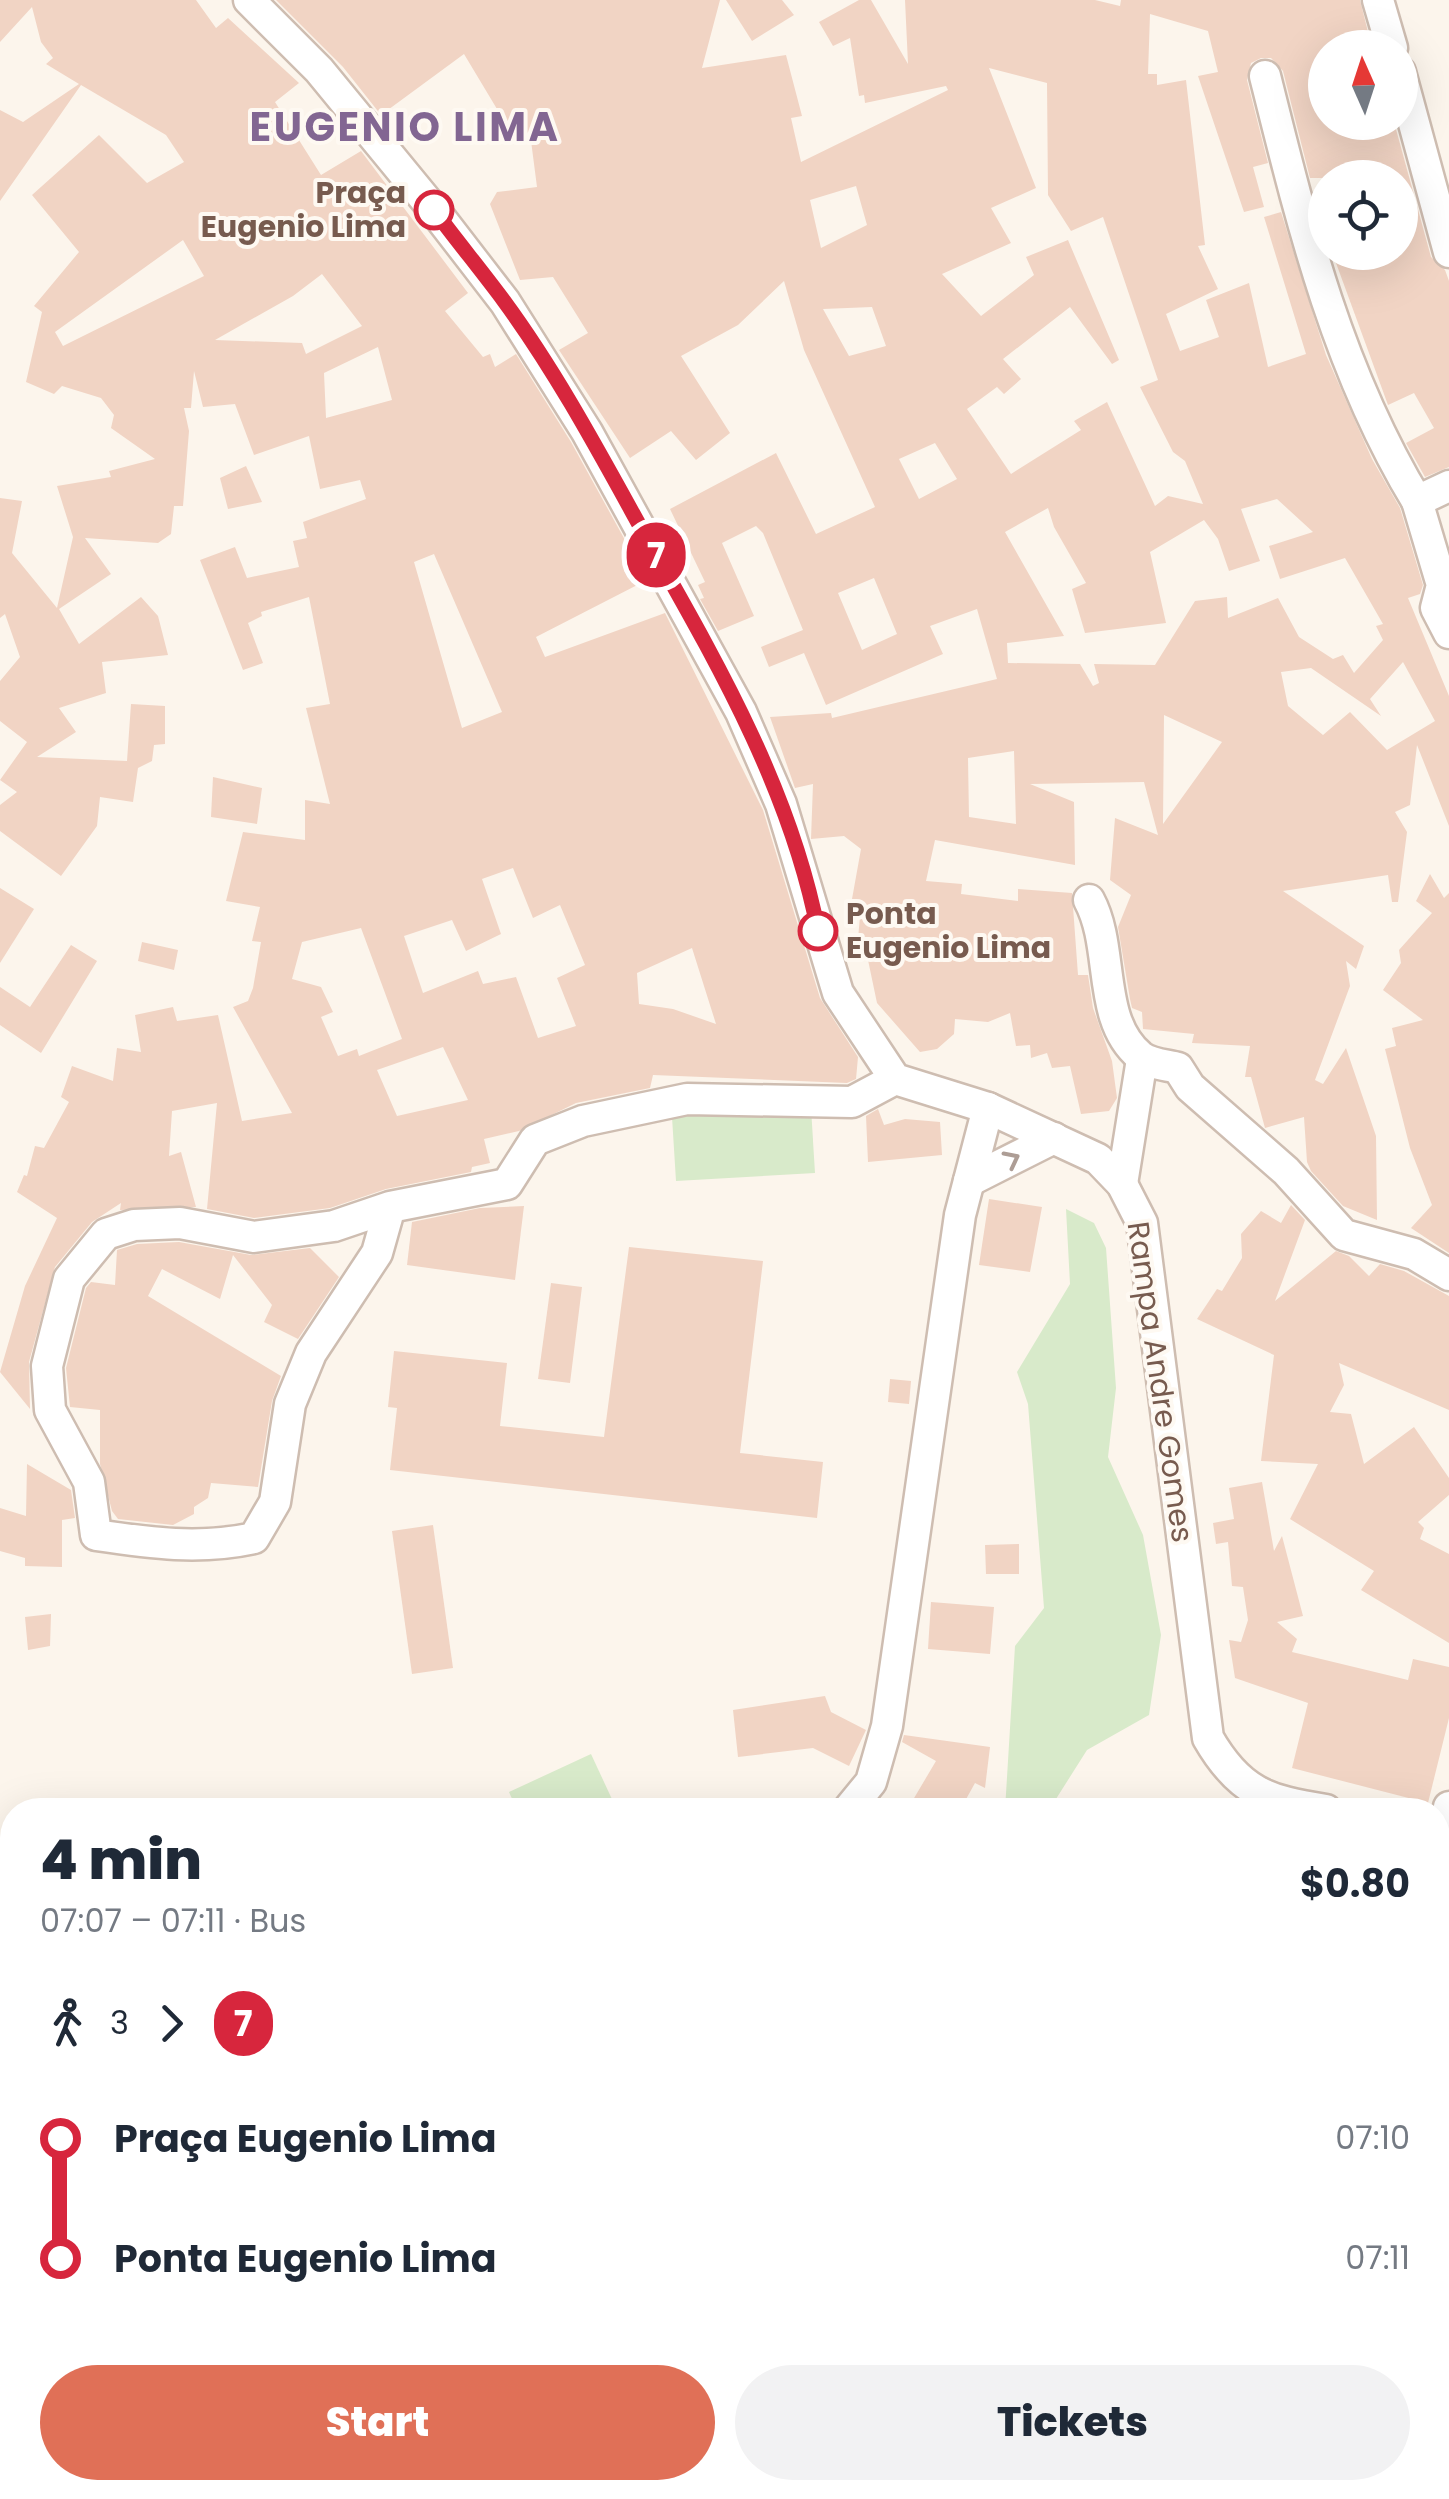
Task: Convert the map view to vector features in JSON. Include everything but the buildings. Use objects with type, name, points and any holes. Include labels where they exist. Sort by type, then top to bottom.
[{"type":"street","points":[[249,0],[319,70],[434,210],[505,302],[587,432],[741,712],[781,804],[838,993],[895,1079],[852,1102],[687,1098],[583,1121],[535,1140],[507,1184],[390,1207],[334,1226],[254,1237],[180,1223],[134,1225],[106,1234],[87,1254],[61,1298],[47,1366],[50,1410],[89,1482],[96,1534],[175,1546],[254,1538],[274,1502],[297,1387],[311,1353],[377,1253],[390,1207]]},
{"type":"street","points":[[1378,0],[1387,30]]},
{"type":"street","points":[[1266,76],[1304,235],[1330,320],[1388,452],[1418,501],[1442,586],[1436,608],[1449,633]]},
{"type":"street","points":[[1418,138],[1449,252]]},
{"type":"street","points":[[1418,501],[1449,486]]},
{"type":"street","points":[[1089,900],[1100,920],[1117,1028],[1142,1059],[1178,1068],[1190,1087],[1286,1171],[1344,1235],[1414,1254],[1449,1275]]},
{"type":"street","points":[[1122,1184],[1142,1059]]},
{"type":"street","name":"Rampa Andre Gomes","points":[[895,1079],[988,1108],[1054,1138],[1098,1159],[1122,1184],[1142,1223],[1208,1738],[1240,1784],[1274,1798]]},
{"type":"street","points":[[858,1798],[871,1782],[887,1726],[960,1215],[988,1108]]},
{"type":"street","points":[[970,1181],[1054,1138]]},
{"type":"green space","points":[[811,1108],[815,1173],[676,1181],[672,1117]]},
{"type":"green space","points":[[1066,1209],[1094,1223],[1106,1248],[1116,1388],[1108,1457],[1143,1535],[1161,1635],[1149,1715],[1087,1750],[1057,1798],[1006,1798],[1015,1646],[1044,1608],[1028,1404],[1017,1372],[1070,1284]]},
{"type":"green space","points":[[591,1754],[611,1798],[512,1798],[509,1792]]},
{"type":"bus line","name":"7","points":[[434,210],[505,302],[587,432],[675,585],[741,712],[781,804],[818,931]]},
{"type":"place","name":"Praça Eugenio Lima","points":[[434,210]]},
{"type":"place","name":"Ponta Eugenio Lima","points":[[818,931]]},
{"type":"district","name":"EUGENIO LIMA","points":[[405,127]]}]
